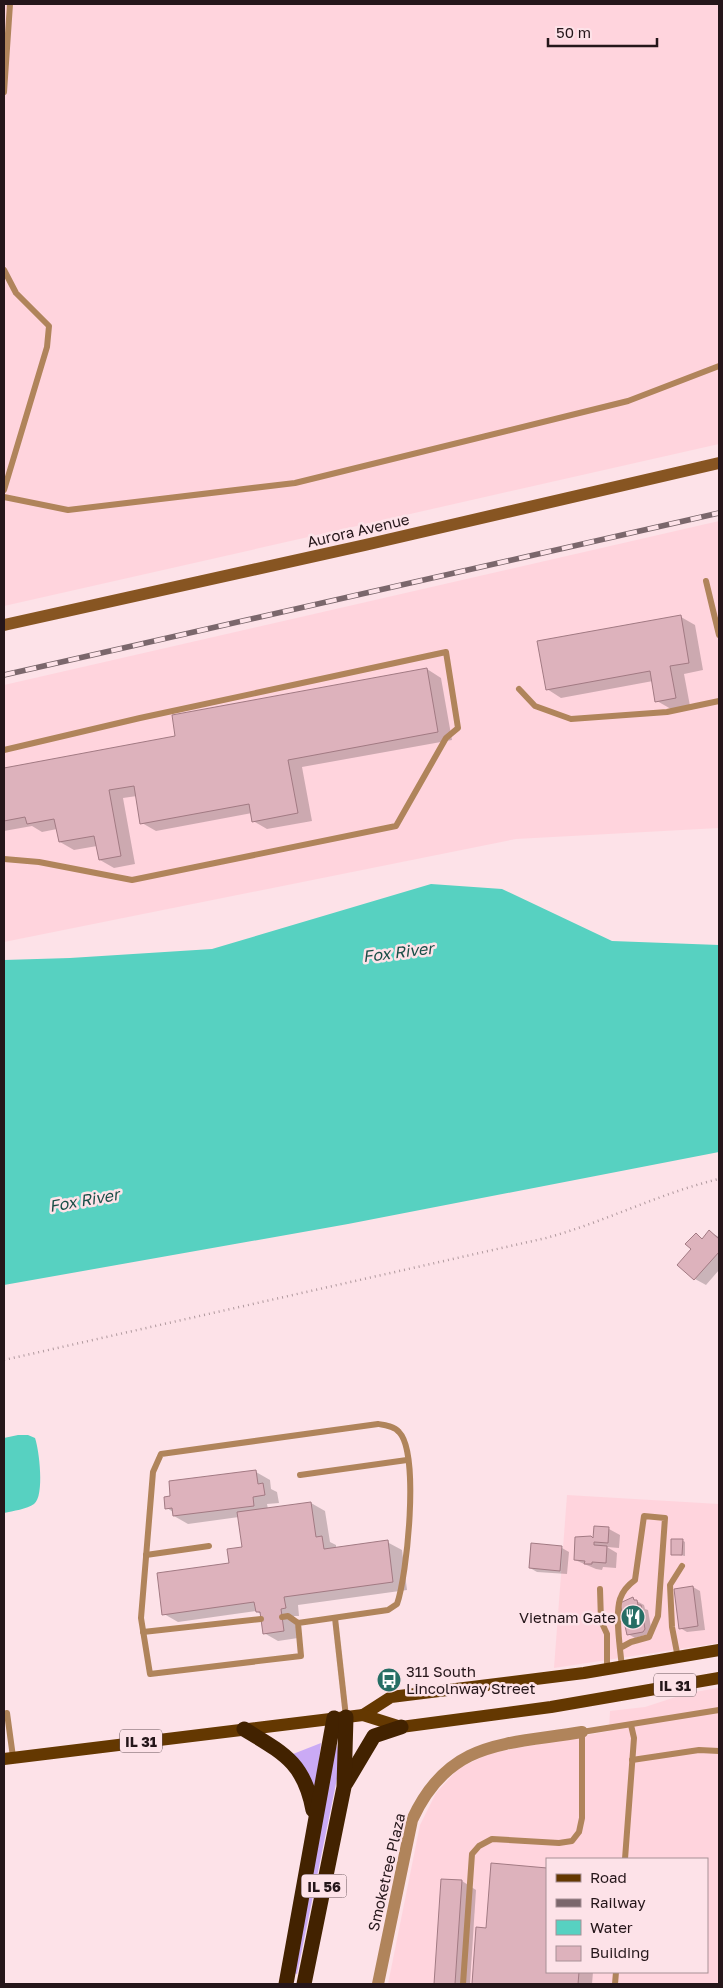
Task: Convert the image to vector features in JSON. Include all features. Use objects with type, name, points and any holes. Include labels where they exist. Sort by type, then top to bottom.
[{"type":"highway","name":"IL 56","points":[[304,1984],[344,1787],[340,1718]]},
{"type":"highway","points":[[315,1819],[340,1718]]},
{"type":"highway","points":[[344,1787],[374,1736],[401,1726]]},
{"type":"highway","name":"IL 56","points":[[244,1729],[285,1754],[300,1772],[309,1791],[315,1819],[287,1979]]},
{"type":"main road","name":"Aurora Avenue","points":[[4,626],[719,463]]},
{"type":"main road","points":[[363,1715],[391,1698],[607,1670],[719,1650]]},
{"type":"main road","name":"IL 31","points":[[9,1758],[363,1715],[401,1726],[551,1707],[719,1678]]},
{"type":"street","name":"Smoketree Plaza","points":[[378,1984],[412,1820],[421,1799],[432,1784],[445,1770],[459,1760],[480,1750],[582,1732]]},
{"type":"lane","points":[[4,92],[10,4]]},
{"type":"lane","points":[[4,270],[16,293],[48,326],[47,347],[4,490]]},
{"type":"lane","points":[[4,497],[68,510],[295,483],[628,401],[719,366]]},
{"type":"lane","points":[[706,581],[719,635]]},
{"type":"lane","points":[[4,750],[150,716],[446,652],[458,728],[446,738],[396,826],[132,880],[39,862],[4,859]]},
{"type":"lane","points":[[519,689],[535,706],[571,719],[667,712],[719,701]]},
{"type":"lane","points":[[282,1617],[288,1616],[298,1623],[388,1610],[397,1604],[405,1570],[411,1492],[405,1441],[399,1431],[389,1426],[378,1424],[161,1454],[154,1472],[141,1618],[150,1674],[301,1656],[298,1623]]},
{"type":"lane","points":[[300,1475],[407,1460]]},
{"type":"lane","points":[[620,1648],[631,1642],[649,1637],[658,1616],[665,1518],[644,1516],[635,1580],[626,1587],[620,1599],[620,1648],[622,1667]]},
{"type":"lane","points":[[146,1555],[209,1546]]},
{"type":"lane","points":[[678,1658],[672,1627],[670,1585],[682,1566]]},
{"type":"lane","points":[[600,1589],[601,1621],[607,1634],[607,1670]]},
{"type":"lane","points":[[335,1618],[340,1718]]},
{"type":"lane","points":[[143,1632],[261,1619]]},
{"type":"lane","points":[[463,1984],[472,1854],[479,1846],[492,1839],[559,1843],[572,1841],[580,1832],[582,1818],[582,1732],[719,1710]]},
{"type":"lane","points":[[7,1713],[9,1758]]},
{"type":"lane","points":[[624,1858],[634,1738],[631,1725]]},
{"type":"lane","points":[[632,1760],[699,1750],[719,1751]]},
{"type":"path","points":[[4,1360],[546,1238],[579,1229],[696,1184],[719,1179]]},
{"type":"shaded area","points":[[4,4],[719,4],[719,444],[4,606]]},
{"type":"shaded area","points":[[719,521],[719,828],[516,839],[4,942],[4,685]]},
{"type":"shaded area","points":[[567,1495],[719,1504],[719,1643],[554,1668]]},
{"type":"shaded area","points":[[719,1688],[719,1984],[388,1984],[420,1825],[436,1793],[459,1768],[491,1753],[609,1731],[610,1711],[645,1707],[688,1693]]},
{"type":"shaded area","points":[[321,1743],[316,1789],[313,1789],[293,1754]]},
{"type":"shaded area","points":[[337,1745],[340,1764],[297,1974],[294,1973],[330,1764]]},
{"type":"water","name":"Fox River","points":[[431,884],[502,889],[612,941],[719,945],[719,1152],[348,1224],[4,1285],[4,960],[212,949]]},
{"type":"water","points":[[28,1435],[35,1438],[39,1462],[39,1492],[37,1499],[31,1506],[4,1513],[4,1438]]},
{"type":"building","points":[[681,615],[689,663],[670,666],[676,698],[655,702],[650,671],[546,690],[537,641]]},
{"type":"building","points":[[427,668],[438,732],[288,760],[298,813],[252,822],[249,804],[140,824],[134,786],[109,790],[121,856],[99,860],[94,836],[59,842],[54,819],[27,824],[25,817],[4,821],[4,768],[175,736],[172,715]]},
{"type":"building","points":[[709,1230],[719,1239],[719,1252],[694,1280],[677,1265],[691,1249],[685,1244],[696,1233],[702,1239]]},
{"type":"building","points":[[256,1470],[258,1484],[263,1483],[265,1495],[253,1497],[254,1506],[173,1516],[172,1508],[165,1509],[164,1497],[170,1496],[169,1481]]},
{"type":"building","points":[[311,1502],[316,1537],[322,1536],[324,1549],[388,1540],[393,1582],[284,1597],[286,1608],[281,1609],[284,1631],[263,1634],[260,1612],[256,1612],[254,1602],[162,1615],[157,1573],[229,1563],[227,1549],[242,1547],[237,1512]]},
{"type":"building","points":[[594,1526],[609,1527],[608,1543],[594,1542],[594,1545],[607,1546],[606,1563],[592,1562],[592,1564],[584,1564],[585,1561],[574,1560],[575,1537],[591,1536],[593,1538]]},
{"type":"building","points":[[671,1539],[683,1539],[682,1555],[671,1555]]},
{"type":"building","points":[[531,1543],[562,1546],[560,1571],[529,1568]]},
{"type":"building","points":[[693,1586],[698,1626],[679,1629],[674,1589]]},
{"type":"building","name":"Vietnam Gate","points":[[633,1597],[634,1600],[637,1600],[638,1605],[641,1605],[645,1629],[643,1632],[627,1635],[620,1603]]},
{"type":"building","points":[[491,1863],[546,1868],[546,1973],[579,1973],[578,1984],[472,1984],[476,1927],[486,1928]]},
{"type":"building","points":[[441,1879],[462,1880],[455,1984],[434,1984]]},
{"type":"railway","points":[[4,675],[719,513]]},
{"type":"place","name":"Vietnam Gate","points":[[633,1617]]},
{"type":"place","name":"311 South Lincolnway Street","points":[[389,1680]]}]
